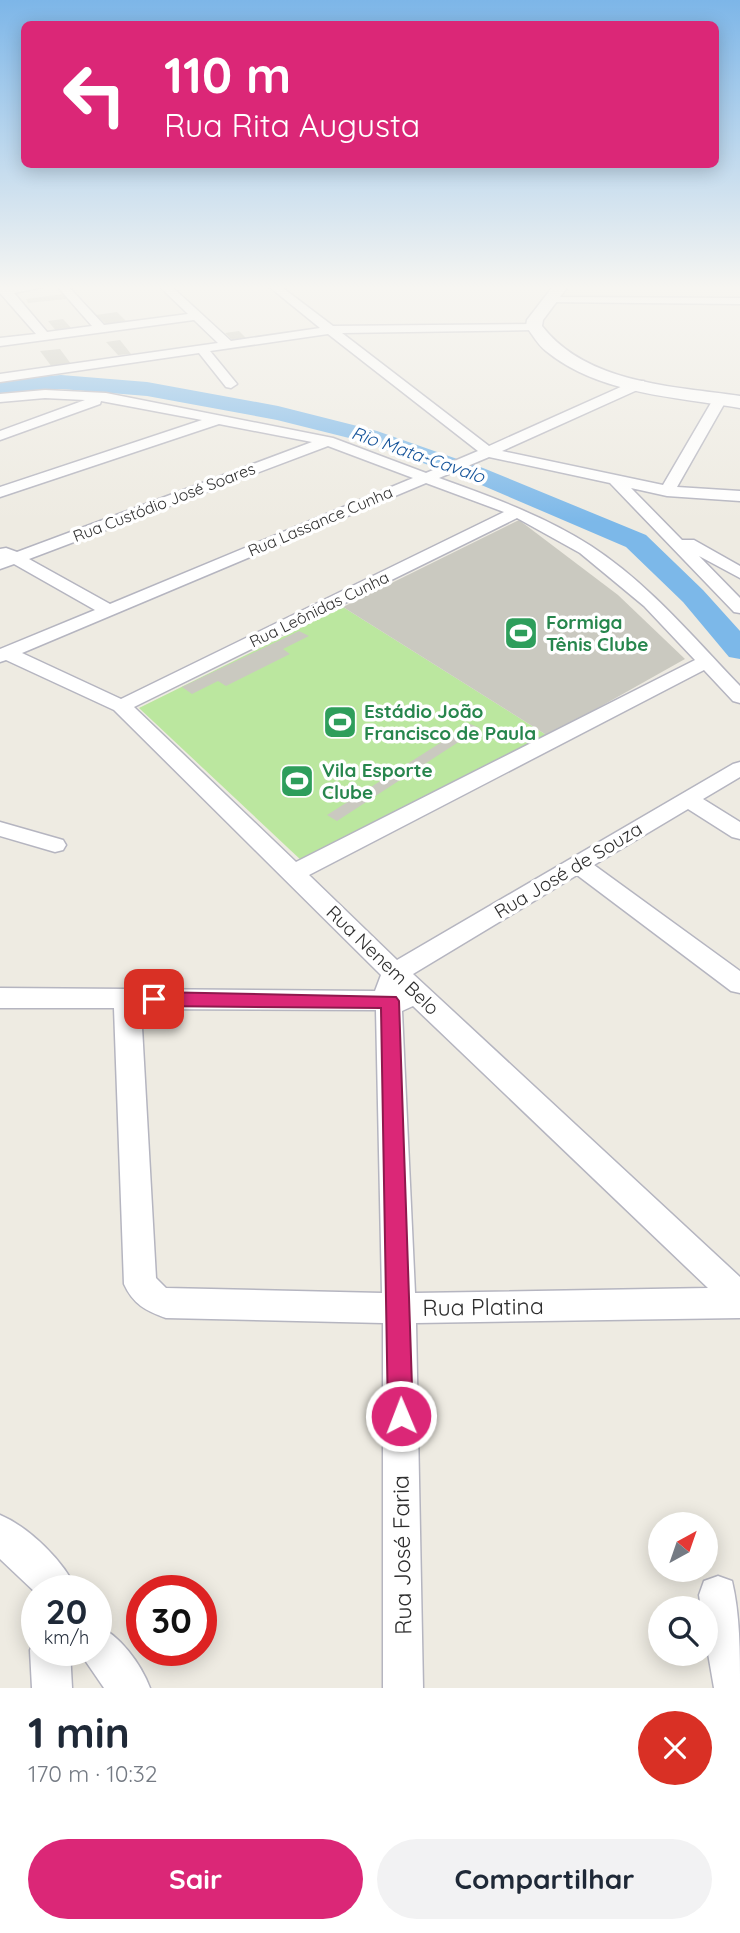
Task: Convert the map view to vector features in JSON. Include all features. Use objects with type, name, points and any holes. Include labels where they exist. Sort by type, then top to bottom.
[{"type":"main road","points":[[573,364],[639,384],[740,402]]},
{"type":"street","points":[[0,378],[15,364]]},
{"type":"street","points":[[214,364],[231,384]]},
{"type":"street","points":[[371,364],[482,454],[667,491],[740,496]]},
{"type":"street","name":"Rua Lassance Cunha","points":[[3,654],[482,454],[639,384]]},
{"type":"street","points":[[0,398],[45,394],[106,397],[328,440],[434,473],[517,512],[586,550],[650,602],[740,697]]},
{"type":"street","points":[[0,436],[106,397]]},
{"type":"street","points":[[667,491],[720,399]]},
{"type":"street","points":[[0,492],[221,418]]},
{"type":"street","name":"Rua Custódio José Soares","points":[[5,557],[328,440]]},
{"type":"street","points":[[617,482],[740,608]]},
{"type":"street","name":"Rua Leônidas Cunha","points":[[121,706],[517,512]]},
{"type":"street","points":[[665,529],[740,573]]},
{"type":"street","points":[[5,557],[107,609]]},
{"type":"street","points":[[722,590],[740,587]]},
{"type":"street","name":"Rua Nenem Belo","points":[[3,654],[121,706],[294,873],[402,991],[740,1298]]},
{"type":"street","points":[[294,873],[706,662]]},
{"type":"street","name":"Rua José de Souza","points":[[402,991],[577,864],[740,768]]},
{"type":"street","points":[[688,799],[740,832]]},
{"type":"street","points":[[0,830],[55,845]]},
{"type":"street","points":[[577,864],[740,984]]},
{"type":"street","points":[[0,998],[127,999],[402,991]]},
{"type":"street","name":"Rua José Faria","points":[[402,991],[399,1308],[403,1688]]},
{"type":"street","name":"Rua Platina","points":[[127,999],[140,1284],[145,1293],[166,1303],[399,1308],[740,1303]]},
{"type":"street","points":[[0,1534],[41,1575]]},
{"type":"street","points":[[718,1595],[734,1688]]},
{"type":"street","points":[[112,1665],[130,1688]]},
{"type":"street","points":[[51,1666],[52,1688]]},
{"type":"green space","name":"Vila Esporte Clube","points":[[343,607],[548,736],[303,862],[139,708]]},
{"type":"building","points":[[50,364],[71,364],[52,367]]},
{"type":"building","name":"Formiga Tênis Clube","points":[[519,520],[618,595],[685,659],[548,736],[343,607]]},
{"type":"building","points":[[299,631],[309,636],[283,649],[290,654],[226,686],[218,681],[192,694],[182,687]]},
{"type":"building","points":[[470,724],[480,728],[337,821],[327,815]]},
{"type":"waterway","name":"Rio Mata-Cavalo","points":[[0,387],[61,382],[147,389],[278,413],[369,436],[474,473],[636,541],[693,596],[740,650]]},
{"type":"place","name":"Formiga Tênis Clube","points":[[521,633]]},
{"type":"place","name":"Estádio João Francisco de Paula","points":[[340,722]]},
{"type":"place","name":"Vila Esporte Clube","points":[[297,781]]},
{"type":"route","points":[[154,999],[390,1001],[401,1416]]}]
